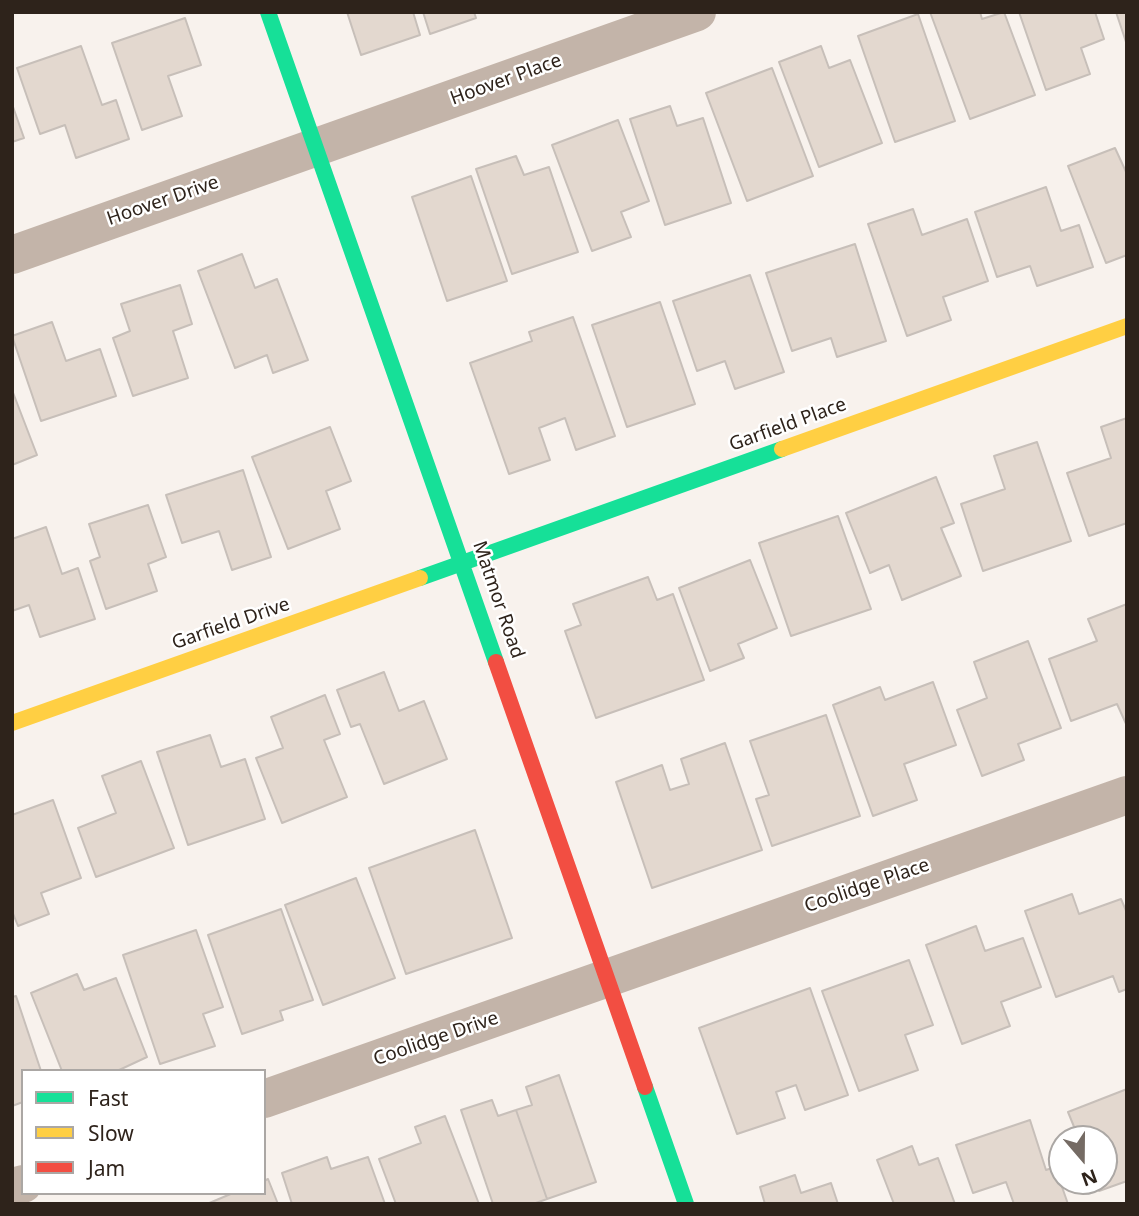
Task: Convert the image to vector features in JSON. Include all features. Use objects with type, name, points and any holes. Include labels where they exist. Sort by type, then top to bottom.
[{"type":"street","name":"Matmor Road","points":[[268,12],[686,1204]]},
{"type":"street","name":"Hoover Place","points":[[315,148],[697,12]]},
{"type":"street","name":"Hoover Drive","points":[[12,254],[315,148]]},
{"type":"street","name":"Garfield Place","points":[[463,564],[1127,326]]},
{"type":"street","name":"Garfield Drive","points":[[12,723],[463,564]]},
{"type":"street","name":"Coolidge Place","points":[[608,978],[1127,795]]},
{"type":"street","name":"Coolidge Drive","points":[[266,1098],[608,978]]},
{"type":"building","points":[[347,12],[413,12],[420,35],[361,55]]},
{"type":"building","points":[[423,12],[474,12],[476,18],[430,34]]},
{"type":"building","points":[[930,12],[980,12],[982,19],[1004,12],[1035,95],[970,119]]},
{"type":"building","points":[[1019,12],[1095,12],[1104,39],[1081,48],[1090,74],[1046,90]]},
{"type":"building","points":[[1116,12],[1127,12],[1127,45]]},
{"type":"building","points":[[918,14],[955,121],[895,142],[858,36]]},
{"type":"building","points":[[185,18],[201,65],[168,76],[182,116],[142,130],[112,43]]},
{"type":"building","points":[[81,46],[102,105],[116,100],[129,139],[76,158],[65,125],[40,134],[17,68]]},
{"type":"building","points":[[821,46],[829,68],[850,60],[882,143],[819,167],[779,62]]},
{"type":"building","points":[[772,68],[813,176],[747,201],[706,93]]},
{"type":"building","points":[[12,104],[24,138],[12,142]]},
{"type":"building","points":[[670,106],[677,126],[703,118],[731,203],[665,225],[630,119]]},
{"type":"building","points":[[618,120],[649,201],[621,212],[631,237],[592,251],[552,145]]},
{"type":"building","points":[[1115,148],[1127,174],[1127,255],[1106,263],[1068,166]]},
{"type":"building","points":[[516,156],[524,175],[549,167],[578,252],[512,274],[476,169]]},
{"type":"building","points":[[471,176],[507,281],[447,301],[412,197]]},
{"type":"building","points":[[1046,187],[1061,231],[1079,225],[1093,267],[1037,286],[1030,266],[997,277],[975,212]]},
{"type":"building","points":[[913,209],[922,235],[967,219],[988,281],[943,297],[951,320],[907,336],[868,224]]},
{"type":"building","points":[[855,244],[886,341],[837,357],[831,338],[792,351],[766,273]]},
{"type":"building","points":[[242,254],[255,288],[277,279],[308,360],[273,373],[267,355],[235,368],[198,271]]},
{"type":"building","points":[[750,275],[784,372],[735,389],[725,361],[697,371],[673,301]]},
{"type":"building","points":[[180,285],[192,324],[173,331],[188,378],[133,396],[113,338],[130,331],[121,304]]},
{"type":"building","points":[[660,302],[695,404],[627,427],[592,325]]},
{"type":"building","points":[[573,317],[615,436],[576,450],[565,418],[539,428],[550,460],[509,474],[470,363],[532,341],[529,332]]},
{"type":"building","points":[[52,322],[66,361],[100,349],[116,396],[41,421],[12,336]]},
{"type":"building","points":[[12,390],[37,455],[12,465]]},
{"type":"building","points":[[1127,418],[1127,523],[1089,536],[1067,473],[1111,458],[1101,427]]},
{"type":"building","points":[[330,427],[351,481],[326,491],[340,529],[288,549],[252,457]]},
{"type":"building","points":[[1037,442],[1071,541],[983,571],[961,504],[1005,489],[994,456]]},
{"type":"building","points":[[243,470],[271,557],[232,570],[219,531],[182,543],[166,495]]},
{"type":"building","points":[[936,477],[954,523],[941,528],[961,576],[902,600],[889,565],[870,573],[846,513]]},
{"type":"building","points":[[148,505],[166,557],[148,564],[157,591],[106,609],[90,561],[100,557],[89,524]]},
{"type":"building","points":[[838,516],[871,609],[791,636],[759,543]]},
{"type":"building","points":[[46,527],[62,574],[78,568],[95,619],[40,637],[29,605],[12,611],[12,539]]},
{"type":"building","points":[[750,560],[777,628],[738,644],[744,658],[710,671],[679,588]]},
{"type":"building","points":[[648,577],[657,600],[673,594],[704,680],[596,718],[565,631],[581,625],[573,604]]},
{"type":"building","points":[[1127,604],[1127,726],[1117,704],[1071,721],[1049,659],[1097,641],[1088,619]]},
{"type":"building","points":[[1028,641],[1061,728],[1018,744],[1024,760],[982,776],[957,710],[987,698],[974,662]]},
{"type":"building","points":[[384,672],[399,711],[424,701],[447,759],[384,784],[360,724],[351,727],[337,690]]},
{"type":"building","points":[[933,682],[956,745],[904,764],[917,800],[873,816],[833,705],[880,687],[885,700]]},
{"type":"building","points":[[325,695],[340,734],[324,740],[347,797],[282,823],[256,758],[283,748],[271,717]]},
{"type":"building","points":[[826,715],[860,816],[772,846],[756,799],[769,795],[750,741]]},
{"type":"building","points":[[210,735],[221,767],[245,759],[265,819],[188,845],[157,752]]},
{"type":"building","points":[[725,743],[762,850],[652,888],[616,782],[662,765],[670,790],[689,784],[681,759]]},
{"type":"building","points":[[141,761],[174,848],[96,877],[78,828],[116,813],[102,776]]},
{"type":"building","points":[[53,800],[81,878],[41,893],[49,914],[18,926],[12,911],[12,815]]},
{"type":"building","points":[[475,830],[512,938],[406,974],[369,868]]},
{"type":"building","points":[[356,878],[395,978],[323,1005],[285,905]]},
{"type":"building","points":[[1072,894],[1079,914],[1121,899],[1127,913],[1127,989],[1119,992],[1113,976],[1056,997],[1025,911]]},
{"type":"building","points":[[281,909],[313,1000],[280,1011],[283,1020],[242,1034],[208,935]]},
{"type":"building","points":[[976,926],[985,951],[1023,938],[1041,987],[1001,1002],[1010,1026],[962,1044],[926,945]]},
{"type":"building","points":[[196,930],[223,1007],[203,1014],[215,1046],[160,1064],[123,955]]},
{"type":"building","points":[[909,960],[933,1025],[905,1035],[918,1070],[859,1091],[822,991]]},
{"type":"building","points":[[77,974],[84,990],[116,978],[147,1057],[121,1069],[61,1069],[31,993]]},
{"type":"building","points":[[810,988],[848,1095],[805,1110],[796,1085],[776,1092],[785,1118],[737,1134],[699,1028]]},
{"type":"building","points":[[16,996],[40,1069],[21,1069],[21,1103],[12,1106],[12,997]]},
{"type":"building","points":[[559,1075],[596,1182],[547,1199],[516,1110],[532,1105],[526,1087]]},
{"type":"building","points":[[1127,1089],[1127,1181],[1118,1184],[1118,1125],[1073,1125],[1068,1112]]},
{"type":"building","points":[[492,1100],[498,1116],[516,1110],[547,1199],[533,1204],[493,1204],[461,1110]]},
{"type":"building","points":[[445,1116],[479,1204],[396,1204],[379,1159],[421,1143],[415,1127]]},
{"type":"building","points":[[1030,1120],[1046,1170],[1048,1169],[1048,1195],[1065,1195],[1068,1204],[1014,1204],[1006,1182],[973,1193],[956,1145]]},
{"type":"building","points":[[912,1146],[919,1165],[938,1158],[955,1204],[894,1204],[877,1160]]},
{"type":"building","points":[[327,1157],[331,1169],[368,1157],[385,1204],[292,1204],[282,1173]]},
{"type":"building","points":[[795,1175],[801,1193],[831,1183],[838,1204],[765,1204],[760,1187]]},
{"type":"building","points":[[268,1179],[278,1204],[207,1204],[228,1195],[266,1195]]},
{"type":"traffic: fast","points":[[268,12],[496,662]]},
{"type":"traffic: fast","points":[[420,578],[782,449]]},
{"type":"traffic: fast","points":[[645,1087],[686,1204]]},
{"type":"traffic: slow","points":[[782,449],[1127,326]]},
{"type":"traffic: slow","points":[[12,723],[420,578]]},
{"type":"traffic: jam","points":[[496,662],[645,1087]]}]
